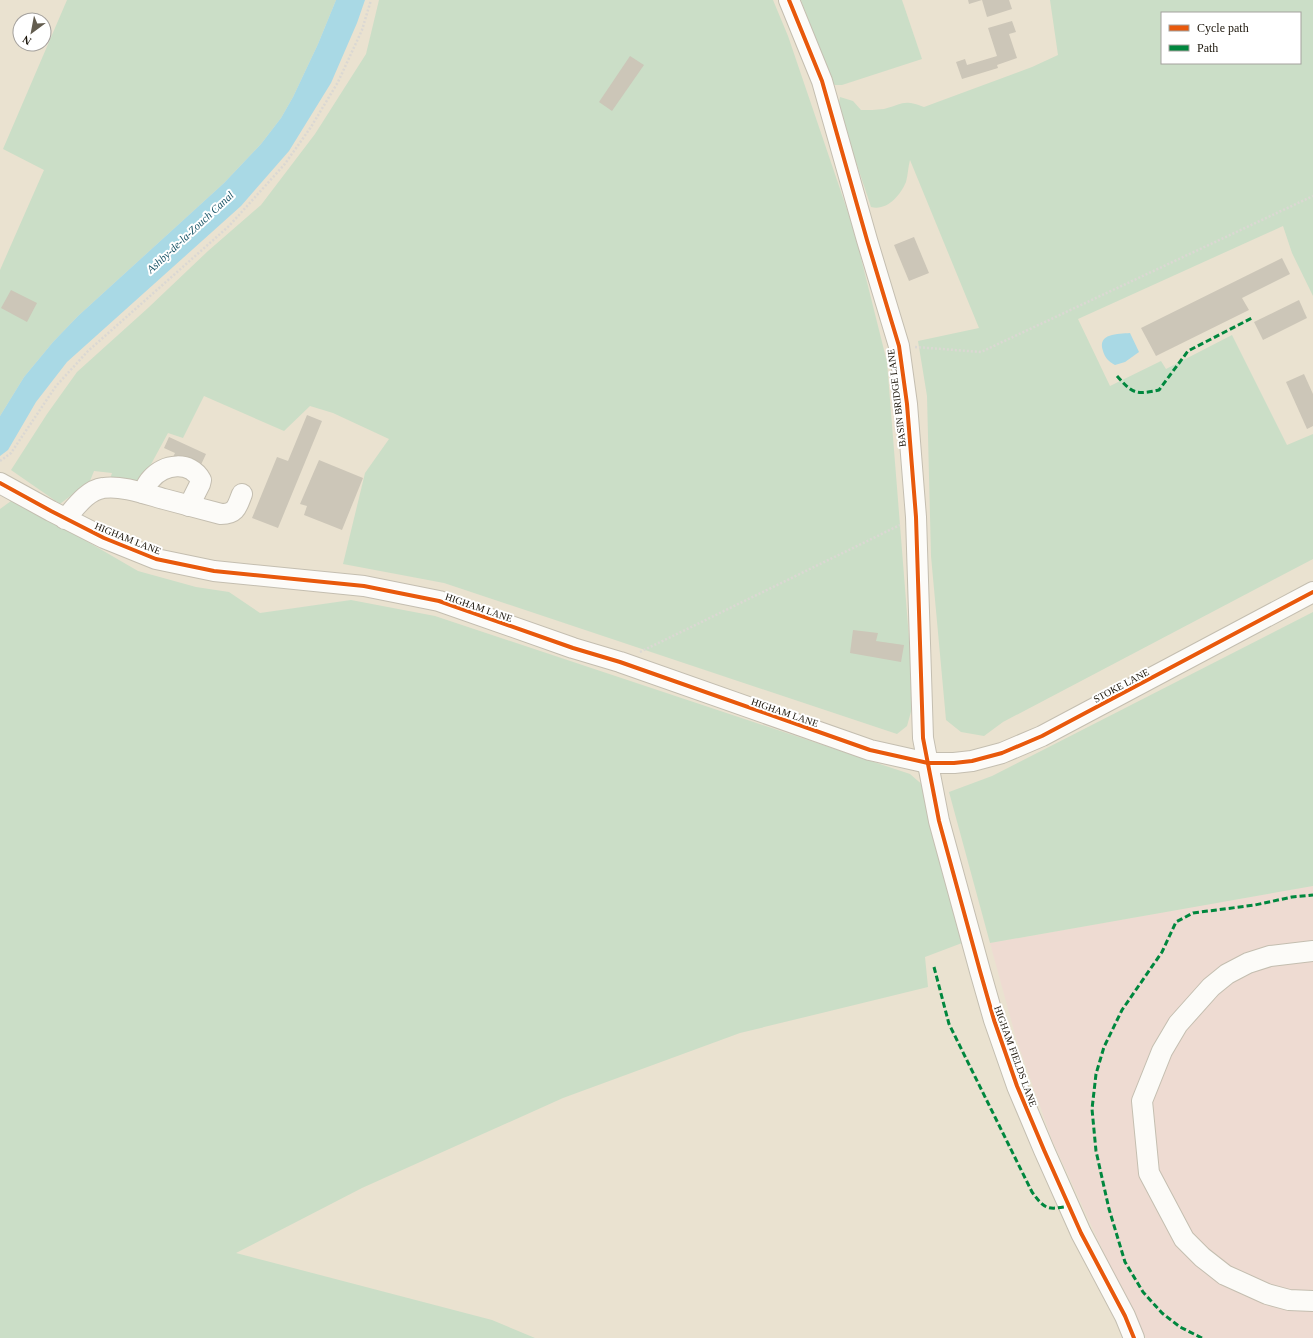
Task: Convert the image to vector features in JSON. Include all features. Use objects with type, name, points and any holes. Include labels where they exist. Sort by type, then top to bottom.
[{"type":"street","name":"BASIN BRIDGE LANE","points":[[789,0],[822,81],[898,346],[907,404],[916,517],[923,738],[928,763]]},
{"type":"street","points":[[143,493],[151,478],[162,471],[172,466],[188,468],[193,470],[201,480],[189,506]]},
{"type":"street","name":"HIGHAM LANE","points":[[0,483],[65,519],[104,538],[156,559],[214,571],[364,586],[439,601],[573,648],[620,662],[870,750],[928,763]]},
{"type":"street","points":[[65,519],[91,493],[102,488],[116,488],[143,493],[221,514],[234,512],[242,494]]},
{"type":"street","name":"STOKE LANE","points":[[928,763],[972,761],[1002,753],[1042,736],[1313,592]]},
{"type":"street","name":"HIGHAM FIELDS LANE","points":[[928,763],[939,821],[972,945],[994,1020],[1017,1086],[1081,1233],[1125,1316],[1134,1338]]},
{"type":"street","points":[[1313,950],[1270,956],[1248,963],[1227,974],[1211,987],[1178,1024],[1162,1051],[1142,1101],[1149,1173],[1184,1239],[1202,1257],[1225,1275],[1267,1294],[1289,1300],[1313,1301]]},
{"type":"path","points":[[0,461],[11,453],[56,386],[88,351],[229,226],[284,165],[311,127],[338,82],[362,30],[371,0]]},
{"type":"path","points":[[898,346],[981,352],[1313,196]]},
{"type":"path","points":[[620,662],[916,517]]},
{"type":"shaded area","points":[[1313,886],[1313,1338],[1146,1338],[1105,1255],[1052,1140],[1016,1038],[990,943]]},
{"type":"green space","points":[[67,0],[336,0],[318,44],[293,97],[281,118],[261,144],[224,183],[78,316],[53,342],[24,377],[0,416],[0,270],[44,170],[3,149],[45,52],[52,52],[52,35]]},
{"type":"green space","points":[[379,0],[773,0],[788,36],[854,230],[887,362],[914,701],[907,726],[897,734],[444,583],[343,564],[365,473],[389,439],[333,413],[310,406],[284,431],[204,396],[183,438],[168,433],[143,479],[130,485],[109,482],[112,473],[94,471],[90,481],[60,504],[11,470],[47,414],[77,372],[208,251],[261,205],[315,134],[366,54]]},
{"type":"green space","points":[[801,0],[902,0],[922,59],[842,85],[835,85],[831,82]]},
{"type":"green space","points":[[1050,0],[1313,0],[1313,296],[1292,253],[1283,226],[1078,319],[1110,386],[1161,361],[1166,369],[1232,335],[1287,445],[1313,434],[1313,559],[1003,722],[984,736],[961,732],[946,720],[931,556],[927,396],[918,341],[979,328],[910,160],[906,182],[897,197],[888,205],[877,208],[871,207],[838,108],[840,97],[853,101],[861,110],[884,109],[903,103],[912,103],[924,107],[1032,67],[1058,55]]},
{"type":"green space","points":[[11,501],[26,506],[138,571],[196,587],[229,592],[260,613],[351,600],[435,616],[910,774],[925,787],[933,809],[962,943],[925,957],[928,987],[740,1033],[563,1098],[362,1188],[236,1253],[492,1320],[535,1338],[0,1338],[0,509]]},
{"type":"green space","points":[[1313,612],[1313,886],[990,943],[949,792],[992,776]]},
{"type":"water","name":"Ashby-de-la-Zouch Canal","points":[[336,0],[365,0],[357,23],[331,83],[289,151],[241,206],[67,362],[36,402],[8,450],[0,456],[0,416],[24,377],[53,342],[78,316],[224,183],[261,144],[281,118],[293,97],[318,44]]},
{"type":"water","points":[[1130,333],[1139,352],[1125,362],[1115,365],[1105,356],[1102,345],[1103,341],[1115,334]]},
{"type":"building","points":[[968,0],[982,0],[969,4]]},
{"type":"building","points":[[982,0],[1009,0],[1012,9],[987,17]]},
{"type":"building","points":[[1012,21],[1016,32],[1009,34],[1017,58],[997,65],[998,68],[962,79],[956,62],[965,59],[967,65],[997,56],[988,28]]},
{"type":"building","points":[[630,56],[644,65],[612,111],[599,102]]},
{"type":"building","points":[[914,237],[929,273],[909,281],[894,245]]},
{"type":"building","points":[[1282,258],[1290,274],[1242,298],[1249,310],[1156,356],[1141,328]]},
{"type":"building","points":[[11,290],[37,303],[27,322],[1,308]]},
{"type":"building","points":[[1299,300],[1307,318],[1263,340],[1254,322]]},
{"type":"building","points":[[1304,374],[1313,394],[1313,426],[1307,429],[1286,382]]},
{"type":"building","points":[[307,415],[322,421],[278,528],[252,518],[277,457],[288,461]]},
{"type":"building","points":[[169,437],[206,454],[199,469],[173,457],[175,453],[164,448]]},
{"type":"building","points":[[319,460],[363,478],[342,530],[304,515],[307,506],[300,504]]},
{"type":"building","points":[[853,630],[878,633],[876,641],[904,645],[901,662],[850,653]]},
{"type":"marked path","points":[[1117,376],[1135,392],[1140,393],[1159,390],[1188,351],[1252,318]]},
{"type":"marked path","points":[[1202,1338],[1180,1327],[1162,1313],[1143,1292],[1125,1262],[1109,1209],[1096,1151],[1092,1109],[1096,1074],[1104,1047],[1122,1010],[1162,952],[1176,922],[1193,913],[1255,905],[1292,897],[1313,895]]},
{"type":"marked path","points":[[934,967],[949,1024],[1032,1192],[1040,1202],[1048,1207],[1056,1208],[1069,1206]]},
{"type":"cycle path","points":[[789,0],[822,81],[899,346],[907,404],[916,517],[923,738],[939,821],[994,1020],[1017,1086],[1081,1233],[1125,1316],[1134,1338]]},
{"type":"cycle path","points":[[0,483],[104,538],[156,559],[214,571],[364,586],[439,601],[573,648],[620,662],[870,750],[928,763],[972,761],[1002,753],[1042,736],[1313,592]]}]
